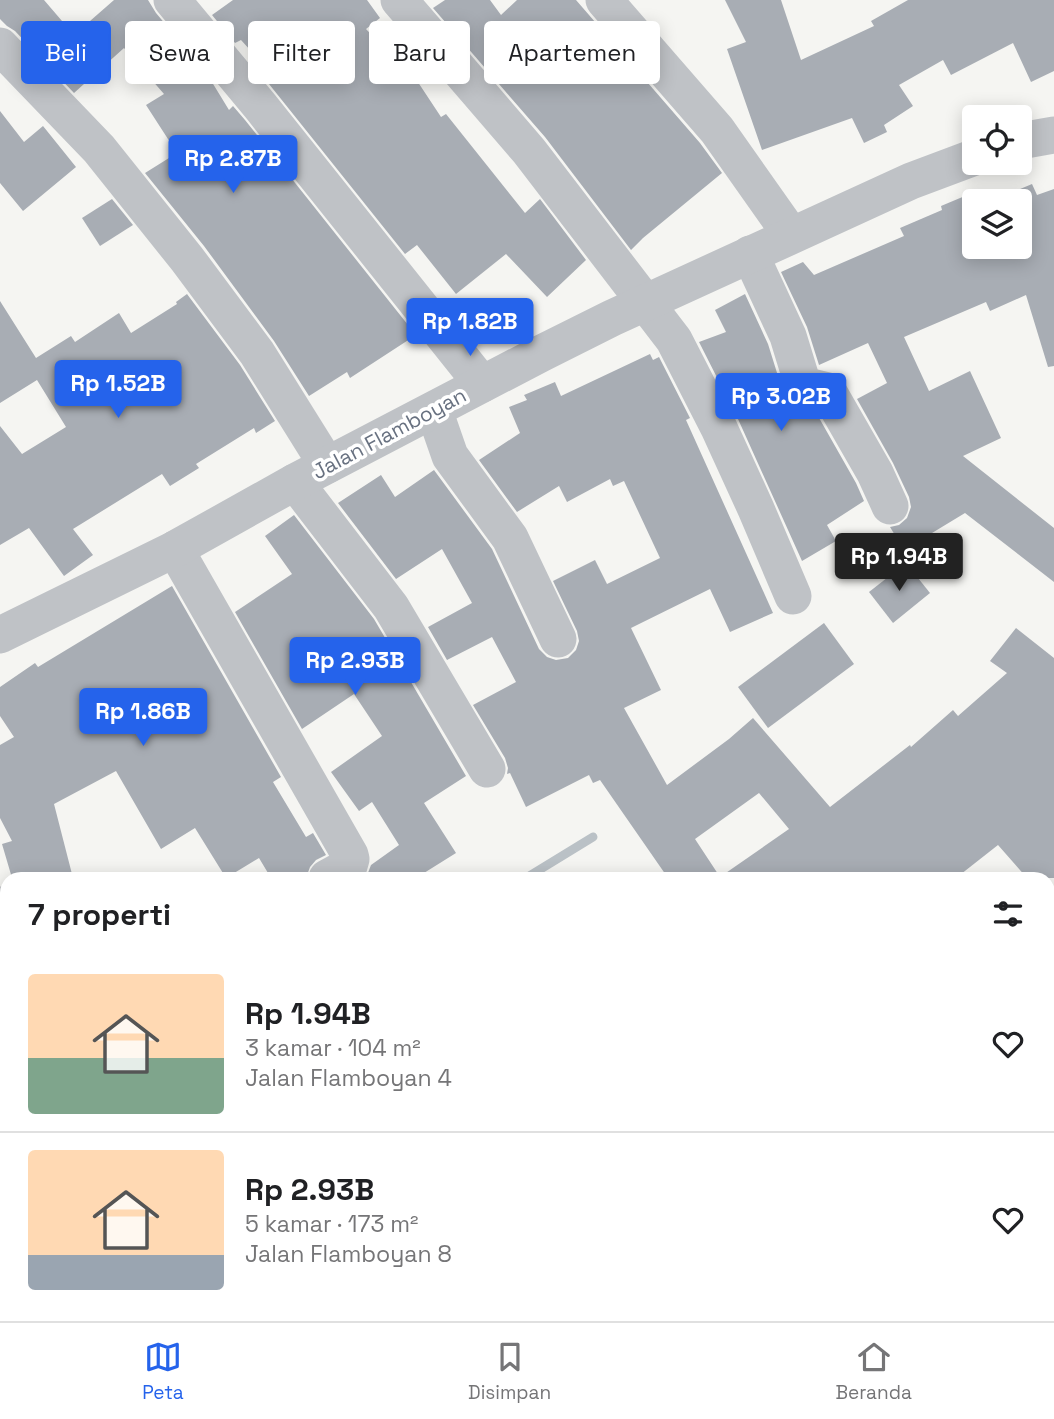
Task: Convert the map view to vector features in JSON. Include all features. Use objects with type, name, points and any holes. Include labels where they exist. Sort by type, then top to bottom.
[{"type":"street","points":[[172,0],[482,384]]},
{"type":"street","points":[[399,0],[529,150],[674,340],[757,509],[793,596]]},
{"type":"street","points":[[604,0],[717,130],[791,235]]},
{"type":"street","points":[[0,46],[99,149],[187,259],[257,354],[327,466]]},
{"type":"street","points":[[1032,139],[1054,135]]},
{"type":"street","name":"Jalan Flamboyan","points":[[0,635],[175,549],[295,482],[542,353],[791,235],[911,181],[962,162]]},
{"type":"street","points":[[750,254],[788,336],[803,385],[828,391],[875,473],[890,506]]},
{"type":"street","points":[[434,410],[450,456],[510,538],[558,639]]},
{"type":"street","points":[[295,482],[391,607],[487,769]]},
{"type":"street","points":[[175,549],[350,855],[349,866],[338,872]]},
{"type":"building","points":[[0,0],[44,0],[62,21],[21,21],[21,37],[0,19]]},
{"type":"building","points":[[114,0],[148,0],[163,21],[125,21],[124,48],[111,60],[111,21],[90,21]]},
{"type":"building","points":[[233,0],[367,0],[380,18],[369,21],[366,29],[369,32],[369,84],[419,84],[441,117],[446,114],[525,213],[540,199],[586,260],[547,297],[506,254],[456,294],[417,245],[405,254],[269,84],[355,84],[355,21],[248,21],[248,48],[241,40],[234,42],[234,21],[217,21],[212,15]]},
{"type":"building","points":[[445,0],[490,0],[501,15],[517,0],[576,0],[594,21],[484,21],[484,67],[470,51],[470,21],[444,21],[433,8]]},
{"type":"building","points":[[725,0],[781,0],[801,60],[874,26],[871,21],[908,0],[1054,0],[1054,71],[1031,82],[1013,43],[951,75],[943,60],[899,85],[913,106],[884,125],[887,132],[864,143],[852,118],[762,150],[727,49],[746,42]]},
{"type":"building","points":[[65,84],[84,84],[74,93]]},
{"type":"building","points":[[155,84],[213,84],[229,110],[233,106],[245,120],[416,335],[350,378],[347,372],[309,396],[274,341],[204,246],[145,173],[177,153],[146,105],[164,94]]},
{"type":"building","points":[[499,84],[649,84],[722,173],[631,250],[545,137]]},
{"type":"building","points":[[0,111],[24,142],[43,126],[76,167],[23,211],[0,183]]},
{"type":"building","points":[[1032,184],[1037,195],[1054,189],[1054,366],[1048,367],[1026,295],[990,311],[986,302],[904,337],[929,391],[970,371],[1001,438],[963,456],[1054,528],[1054,582],[965,513],[904,550],[890,527],[899,525],[907,518],[911,507],[909,497],[857,399],[887,383],[868,343],[819,365],[807,327],[781,272],[803,262],[814,275],[904,236],[900,228],[942,210],[941,206],[962,197],[962,259],[1032,259],[1032,189],[1020,189]]},
{"type":"building","points":[[112,199],[133,225],[100,246],[82,218]]},
{"type":"building","points":[[187,294],[240,365],[275,421],[256,433],[254,428],[196,464],[199,468],[170,486],[162,474],[73,529],[93,555],[64,576],[29,528],[0,545],[0,426],[22,454],[66,427],[37,380],[0,403],[0,301],[36,358],[71,336],[75,342],[119,313],[131,333],[177,304],[176,302]]},
{"type":"building","points":[[745,294],[768,344],[783,392],[789,401],[814,409],[864,501],[827,525],[836,541],[802,561],[738,419],[699,342],[726,332],[715,310]]},
{"type":"building","points":[[650,354],[653,360],[659,357],[690,418],[686,420],[773,613],[730,632],[710,589],[631,628],[661,690],[624,708],[667,785],[753,718],[830,807],[910,745],[911,747],[953,710],[958,716],[1007,673],[990,661],[1016,628],[1054,658],[1054,872],[1022,872],[998,845],[964,872],[727,872],[789,829],[759,793],[695,839],[717,872],[664,872],[600,780],[593,783],[589,775],[526,807],[510,773],[507,774],[505,758],[473,705],[516,682],[492,637],[447,660],[428,627],[472,603],[442,549],[396,579],[338,503],[381,475],[395,497],[434,470],[492,549],[539,649],[547,657],[556,660],[568,658],[576,650],[579,641],[577,631],[553,581],[595,560],[607,584],[660,558],[624,481],[613,486],[610,479],[567,502],[559,486],[517,512],[479,460],[520,433],[509,407],[527,400],[524,395],[555,382],[561,396]]},
{"type":"building","points":[[294,515],[374,619],[466,776],[424,803],[456,853],[426,872],[368,872],[371,865],[399,845],[372,802],[359,811],[331,772],[382,736],[354,694],[302,729],[235,612],[292,574],[265,536]]},
{"type":"building","points":[[906,563],[930,593],[893,623],[869,592]]},
{"type":"building","points":[[172,586],[281,777],[273,782],[306,837],[313,833],[326,855],[316,860],[308,872],[267,872],[259,858],[236,872],[222,872],[195,828],[161,849],[116,771],[54,804],[71,872],[10,872],[2,844],[12,841],[0,818],[0,745],[14,737],[0,716],[0,687],[35,663],[38,667]]},
{"type":"building","points":[[824,623],[854,664],[768,728],[738,687]]},
{"type":"waterway","points":[[536,872],[593,837]]}]
